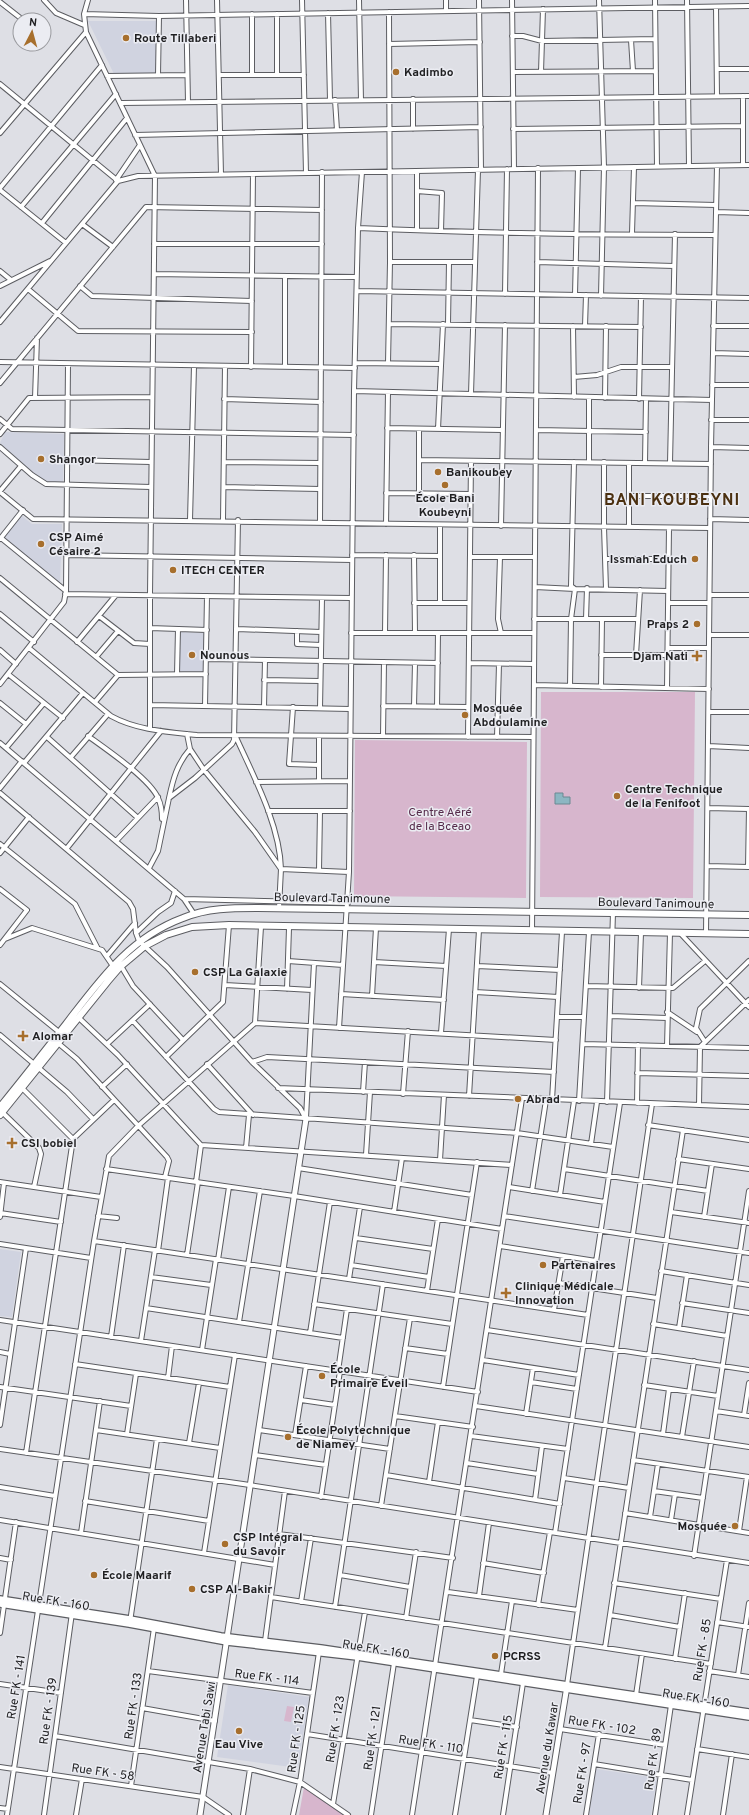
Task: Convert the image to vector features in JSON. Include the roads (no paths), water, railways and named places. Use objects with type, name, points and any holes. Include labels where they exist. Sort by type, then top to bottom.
[{"type":"main road","name":"Boulevard Tanimoune","points":[[1,1111],[22,1088],[60,1032],[114,966],[139,941],[164,926],[194,914],[227,909],[279,905],[532,913],[749,915]]},
{"type":"main road","name":"Boulevard Tanimoune","points":[[1,1111],[121,966],[145,946],[166,935],[192,927],[229,925],[289,928],[749,934]]},
{"type":"main road","name":"Rue FK - 160","points":[[2,1602],[130,1621],[228,1640],[319,1652],[358,1655],[394,1663],[501,1674],[671,1705],[749,1712]]},
{"type":"main road","name":"Rue FK - 160","points":[[130,1621],[154,1628],[201,1635]]},
{"type":"main road","name":"Rue FK - 160","points":[[228,1640],[265,1641],[436,1667],[477,1676],[523,1683],[636,1695],[749,1718]]},
{"type":"street","points":[[44,0],[56,13],[84,25]]},
{"type":"street","points":[[88,0],[84,14],[84,25],[86,32],[155,176],[150,520],[150,729]]},
{"type":"street","points":[[186,0],[188,102]]},
{"type":"street","points":[[217,0],[221,174]]},
{"type":"street","points":[[302,0],[306,173]]},
{"type":"street","points":[[359,0],[361,100]]},
{"type":"street","points":[[446,0],[446,11]]},
{"type":"street","points":[[471,394],[481,127],[479,0]]},
{"type":"street","points":[[512,0],[514,169]]},
{"type":"street","points":[[599,0],[604,167],[601,296]]},
{"type":"street","points":[[655,0],[657,166]]},
{"type":"street","points":[[687,0],[689,166]]},
{"type":"street","points":[[0,2],[13,12]]},
{"type":"street","points":[[84,14],[159,16],[749,6]]},
{"type":"street","points":[[716,7],[717,96]]},
{"type":"street","points":[[541,72],[544,9]]},
{"type":"street","points":[[388,363],[390,292],[389,12]]},
{"type":"street","points":[[328,13],[336,130]]},
{"type":"street","points":[[252,14],[252,75]]},
{"type":"street","points":[[277,14],[277,75]]},
{"type":"street","points":[[158,75],[159,16]]},
{"type":"street","points":[[0,133],[86,32]]},
{"type":"street","points":[[512,36],[523,36],[542,41],[655,39]]},
{"type":"street","points":[[632,40],[633,71]]},
{"type":"street","points":[[389,44],[480,42]]},
{"type":"street","points":[[66,243],[0,189],[102,65]]},
{"type":"street","points":[[717,69],[749,69]]},
{"type":"street","points":[[513,72],[656,71]]},
{"type":"street","points":[[107,76],[187,75]]},
{"type":"street","points":[[219,75],[304,75]]},
{"type":"street","points":[[0,84],[117,180],[138,176],[717,166],[749,164]]},
{"type":"street","points":[[21,207],[116,94]]},
{"type":"street","points":[[742,165],[743,96]]},
{"type":"street","points":[[120,103],[749,96]]},
{"type":"street","points":[[413,100],[414,129]]},
{"type":"street","points":[[42,223],[127,118]]},
{"type":"street","points":[[514,129],[742,126]]},
{"type":"street","points":[[135,135],[481,127]]},
{"type":"street","points":[[0,322],[117,180],[140,145]]},
{"type":"street","points":[[706,934],[710,496],[717,166]]},
{"type":"street","points":[[632,234],[634,167]]},
{"type":"street","points":[[532,932],[538,168]]},
{"type":"street","points":[[575,295],[578,168]]},
{"type":"street","points":[[505,294],[507,169]]},
{"type":"street","points":[[417,171],[417,230]]},
{"type":"street","points":[[320,522],[322,172]]},
{"type":"street","points":[[339,1028],[347,928],[349,872],[350,662],[357,291],[356,277],[362,172]]},
{"type":"street","points":[[251,366],[253,174]]},
{"type":"street","points":[[417,191],[442,193],[441,230]]},
{"type":"street","points":[[633,203],[716,205]]},
{"type":"street","points":[[0,383],[146,207],[322,210]]},
{"type":"street","points":[[716,212],[749,213]]},
{"type":"street","points":[[82,224],[113,247]]},
{"type":"street","points":[[358,228],[537,234],[602,233],[715,235]]},
{"type":"street","points":[[670,463],[675,234]]},
{"type":"street","points":[[154,244],[322,244]]},
{"type":"street","points":[[0,286],[52,260]]},
{"type":"street","points":[[390,262],[475,262]]},
{"type":"street","points":[[448,324],[449,262]]},
{"type":"street","points":[[537,262],[674,266]]},
{"type":"street","points":[[0,271],[11,280]]},
{"type":"street","points":[[154,274],[356,277]]},
{"type":"street","points":[[284,367],[285,276]]},
{"type":"street","points":[[80,286],[92,296],[252,301]]},
{"type":"street","points":[[28,289],[78,331],[252,332]]},
{"type":"street","points":[[357,291],[749,298]]},
{"type":"street","points":[[585,326],[586,295]]},
{"type":"street","points":[[639,399],[641,296]]},
{"type":"street","points":[[389,324],[641,327]]},
{"type":"street","points":[[438,429],[443,324]]},
{"type":"street","points":[[501,526],[505,325]]},
{"type":"street","points":[[573,326],[574,397]]},
{"type":"street","points":[[605,398],[606,326]]},
{"type":"street","points":[[713,326],[749,326]]},
{"type":"street","points":[[35,398],[37,338]]},
{"type":"street","points":[[713,353],[749,354]]},
{"type":"street","points":[[0,362],[36,364],[284,367],[355,366],[388,363],[441,364]]},
{"type":"street","points":[[0,684],[52,620],[64,602],[66,593],[68,364]]},
{"type":"street","points":[[190,520],[194,366]]},
{"type":"street","points":[[223,520],[225,366]]},
{"type":"street","points":[[574,377],[605,373],[621,368],[671,368]]},
{"type":"street","points":[[712,385],[749,385]]},
{"type":"street","points":[[354,391],[712,400]]},
{"type":"street","points":[[386,524],[388,392]]},
{"type":"street","points":[[589,397],[589,462]]},
{"type":"street","points":[[0,434],[29,398],[152,398]]},
{"type":"street","points":[[224,399],[320,402]]},
{"type":"street","points":[[645,463],[646,399]]},
{"type":"street","points":[[0,419],[12,428],[354,435]]},
{"type":"street","points":[[712,420],[749,420]]},
{"type":"street","points":[[387,428],[502,430]]},
{"type":"street","points":[[419,429],[419,493]]},
{"type":"street","points":[[536,430],[646,432]]},
{"type":"street","points":[[0,447],[44,484],[67,486],[151,487]]},
{"type":"street","points":[[711,447],[749,448]]},
{"type":"street","points":[[67,460],[151,462]]},
{"type":"street","points":[[419,460],[711,464]]},
{"type":"street","points":[[468,737],[471,460]]},
{"type":"street","points":[[224,462],[320,463]]},
{"type":"street","points":[[574,462],[571,586],[575,590]]},
{"type":"street","points":[[604,462],[606,589]]},
{"type":"street","points":[[629,463],[629,527]]},
{"type":"street","points":[[21,466],[0,491],[33,519],[238,520],[352,524],[710,528]]},
{"type":"street","points":[[224,487],[320,489]]},
{"type":"street","points":[[386,492],[470,494]]},
{"type":"street","points":[[629,496],[710,496]]},
{"type":"street","points":[[23,510],[0,538],[66,593],[351,598]]},
{"type":"street","points":[[710,519],[749,520]]},
{"type":"street","points":[[169,798],[204,770],[232,744],[235,735],[238,520]]},
{"type":"street","points":[[440,525],[440,603]]},
{"type":"street","points":[[667,688],[669,528]]},
{"type":"street","points":[[352,554],[440,556]]},
{"type":"street","points":[[66,555],[150,558],[352,560]]},
{"type":"street","points":[[385,633],[386,555]]},
{"type":"street","points":[[414,555],[415,633]]},
{"type":"street","points":[[470,557],[535,557]]},
{"type":"street","points":[[500,557],[498,619],[500,633]]},
{"type":"street","points":[[605,559],[668,559]]},
{"type":"street","points":[[0,578],[118,675],[206,674]]},
{"type":"street","points":[[535,587],[575,590],[587,588],[668,591]]},
{"type":"street","points":[[586,619],[587,588]]},
{"type":"street","points":[[570,686],[571,619],[575,590]]},
{"type":"street","points":[[636,655],[640,590]]},
{"type":"street","points":[[710,594],[749,594]]},
{"type":"street","points":[[77,642],[116,595]]},
{"type":"street","points":[[205,706],[207,596]]},
{"type":"street","points":[[320,708],[322,598]]},
{"type":"street","points":[[414,603],[469,603]]},
{"type":"street","points":[[668,603],[710,603]]},
{"type":"street","points":[[0,614],[34,642]]},
{"type":"street","points":[[99,616],[134,643],[150,644]]},
{"type":"street","points":[[534,619],[638,620]]},
{"type":"street","points":[[601,686],[602,620]]},
{"type":"street","points":[[150,628],[207,630]]},
{"type":"street","points":[[177,674],[178,629]]},
{"type":"street","points":[[236,629],[321,632]]},
{"type":"street","points":[[96,657],[118,631]]},
{"type":"street","points":[[297,631],[297,644],[321,645]]},
{"type":"street","points":[[351,632],[534,633]]},
{"type":"street","points":[[437,707],[438,633]]},
{"type":"street","points":[[709,634],[749,635]]},
{"type":"street","points":[[29,648],[108,714],[123,722],[161,731],[187,734],[291,736],[533,737]]},
{"type":"street","points":[[668,648],[709,648]]},
{"type":"street","points":[[0,650],[16,664]]},
{"type":"street","points":[[601,655],[668,655]]},
{"type":"street","points":[[206,659],[438,663]]},
{"type":"street","points":[[264,707],[265,660]]},
{"type":"street","points":[[383,736],[384,662]]},
{"type":"street","points":[[414,706],[415,663]]},
{"type":"street","points":[[468,663],[534,664]]},
{"type":"street","points":[[497,737],[499,664]]},
{"type":"street","points":[[8,674],[63,718]]},
{"type":"street","points":[[95,702],[118,675]]},
{"type":"street","points":[[264,680],[320,681]]},
{"type":"street","points":[[534,686],[709,689]]},
{"type":"street","points":[[0,788],[47,737],[83,693]]},
{"type":"street","points":[[0,703],[26,724]]},
{"type":"street","points":[[6,748],[44,703]]},
{"type":"street","points":[[150,705],[350,708]]},
{"type":"street","points":[[383,706],[468,707]]},
{"type":"street","points":[[292,708],[289,764],[319,765]]},
{"type":"street","points":[[708,712],[749,712]]},
{"type":"street","points":[[71,757],[108,714]]},
{"type":"street","points":[[67,848],[110,792],[161,731]]},
{"type":"street","points":[[187,734],[190,749],[204,770],[255,832],[281,869]]},
{"type":"street","points":[[184,899],[279,905],[281,869],[280,857],[268,811],[235,735]]},
{"type":"street","points":[[88,736],[131,767],[158,797],[162,811],[162,827]]},
{"type":"street","points":[[319,736],[319,781]]},
{"type":"street","points":[[47,737],[138,818]]},
{"type":"street","points":[[0,743],[149,868],[184,899],[194,914]]},
{"type":"street","points":[[708,746],[749,748]]},
{"type":"street","points":[[149,868],[157,854],[174,773],[183,757],[190,749]]},
{"type":"street","points":[[256,782],[350,781]]},
{"type":"street","points":[[0,793],[67,848],[129,902],[133,909],[136,933],[139,941],[167,967],[252,1062],[300,1108],[306,1119]]},
{"type":"street","points":[[116,841],[158,797]]},
{"type":"street","points":[[707,866],[749,867],[749,809],[708,808]]},
{"type":"street","points":[[268,811],[350,811]]},
{"type":"street","points":[[319,870],[320,811]]},
{"type":"street","points":[[0,853],[29,817]]},
{"type":"street","points":[[0,844],[75,904],[96,947]]},
{"type":"street","points":[[281,869],[349,872]]},
{"type":"street","points":[[0,889],[27,910],[0,945]]},
{"type":"street","points":[[136,933],[158,912],[171,903],[175,891]]},
{"type":"street","points":[[607,1102],[614,913]]},
{"type":"street","points":[[107,956],[135,923]]},
{"type":"street","points":[[166,1057],[223,1002],[229,925]]},
{"type":"street","points":[[261,927],[256,1023],[556,1040]]},
{"type":"street","points":[[5,939],[32,928],[96,947],[102,950],[114,966]]},
{"type":"street","points":[[287,989],[289,928]]},
{"type":"street","points":[[372,996],[376,928]]},
{"type":"street","points":[[441,1034],[449,929]]},
{"type":"street","points":[[469,1096],[479,930]]},
{"type":"street","points":[[552,1100],[562,932]]},
{"type":"street","points":[[560,1195],[568,1140],[576,1101],[583,1044],[589,932]]},
{"type":"street","points":[[639,988],[641,933]]},
{"type":"street","points":[[667,1046],[670,933]]},
{"type":"street","points":[[681,934],[726,983],[747,1002],[749,1008]]},
{"type":"street","points":[[0,935],[5,939]]},
{"type":"street","points":[[288,961],[343,965]]},
{"type":"street","points":[[697,1032],[696,1021],[700,1009],[749,961]]},
{"type":"street","points":[[374,962],[446,966]]},
{"type":"street","points":[[586,986],[669,988],[677,986],[706,962]]},
{"type":"street","points":[[306,1119],[314,963]]},
{"type":"street","points":[[121,966],[132,984],[183,1040]]},
{"type":"street","points":[[477,966],[560,970]]},
{"type":"street","points":[[0,984],[60,1032]]},
{"type":"street","points":[[225,985],[312,990]]},
{"type":"street","points":[[475,992],[558,997]]},
{"type":"street","points":[[341,994],[444,1000]]},
{"type":"street","points":[[698,1105],[700,1047],[747,1002]]},
{"type":"street","points":[[107,1044],[150,1004]]},
{"type":"street","points":[[668,1012],[697,1032],[705,1042]]},
{"type":"street","points":[[611,1016],[667,1018]]},
{"type":"street","points":[[557,1017],[584,1017]]},
{"type":"street","points":[[79,1018],[127,1064],[201,1145],[512,1165]]},
{"type":"street","points":[[133,1021],[217,1111],[251,1115],[517,1133],[613,1147]]},
{"type":"street","name":"Rue FK - 141","points":[[7,1815],[91,1258],[106,1169],[110,1155],[138,1126],[233,1041],[256,1023]]},
{"type":"street","points":[[403,1094],[408,1032]]},
{"type":"street","points":[[0,1035],[68,1093],[93,1119]]},
{"type":"street","points":[[58,1043],[74,1057],[168,1159],[156,1250],[141,1341]]},
{"type":"street","points":[[583,1044],[749,1048]]},
{"type":"street","points":[[637,1103],[638,1045]]},
{"type":"street","points":[[252,1062],[267,1057],[554,1072]]},
{"type":"street","points":[[362,1092],[365,1062]]},
{"type":"street","points":[[102,1087],[127,1064]]},
{"type":"street","points":[[207,1064],[251,1115],[246,1148]]},
{"type":"street","points":[[637,1073],[749,1076]]},
{"type":"street","points":[[22,1088],[73,1139]]},
{"type":"street","points":[[278,1088],[620,1103],[749,1107]]},
{"type":"street","points":[[366,1156],[370,1092]]},
{"type":"street","points":[[440,1160],[444,1095]]},
{"type":"street","points":[[412,1815],[464,1488],[522,1099]]},
{"type":"street","points":[[26,1453],[73,1139],[114,1100]]},
{"type":"street","points":[[532,1191],[546,1100]]},
{"type":"street","points":[[591,1144],[597,1102]]},
{"type":"street","points":[[538,1605],[560,1504],[620,1103]]},
{"type":"street","points":[[566,1687],[652,1104]]},
{"type":"street","points":[[1,1111],[39,1148],[41,1154],[34,1188]]},
{"type":"street","name":"Avenue Tabi Sawi","points":[[200,1815],[228,1640],[306,1119]]},
{"type":"street","points":[[648,1125],[749,1140]]},
{"type":"street","points":[[605,1648],[683,1130]]},
{"type":"street","points":[[188,1255],[201,1145]]},
{"type":"street","points":[[394,1212],[402,1158]]},
{"type":"street","points":[[678,1159],[749,1169]]},
{"type":"street","points":[[443,1387],[477,1162]]},
{"type":"street","points":[[704,1217],[712,1164]]},
{"type":"street","points":[[298,1168],[472,1195]]},
{"type":"street","points":[[106,1169],[294,1196],[502,1229]]},
{"type":"street","points":[[564,1170],[708,1191]]},
{"type":"street","points":[[0,1217],[2,1182],[101,1197]]},
{"type":"street","points":[[202,1350],[211,1285],[217,1259],[229,1187]]},
{"type":"street","points":[[509,1187],[605,1202]]},
{"type":"street","points":[[239,1322],[260,1191]]},
{"type":"street","points":[[694,1556],[735,1282],[747,1223],[749,1191]]},
{"type":"street","points":[[310,1333],[330,1202]]},
{"type":"street","points":[[349,1279],[360,1207]]},
{"type":"street","points":[[670,1212],[747,1223]]},
{"type":"street","points":[[0,1213],[60,1222]]},
{"type":"street","points":[[98,1216],[117,1218]]},
{"type":"street","points":[[504,1216],[749,1253]]},
{"type":"street","points":[[427,1291],[438,1219]]},
{"type":"street","points":[[356,1238],[433,1249]]},
{"type":"street","points":[[94,1241],[588,1315]]},
{"type":"street","points":[[0,1244],[91,1258]]},
{"type":"street","points":[[111,1336],[124,1246]]},
{"type":"street","points":[[500,1246],[596,1261]]},
{"type":"street","points":[[0,1426],[26,1248]]},
{"type":"street","points":[[554,1310],[563,1256]]},
{"type":"street","points":[[352,1265],[429,1276]]},
{"type":"street","points":[[662,1272],[749,1285]]},
{"type":"street","points":[[678,1328],[686,1275]]},
{"type":"street","points":[[151,1277],[211,1285]]},
{"type":"street","points":[[335,1607],[383,1284]]},
{"type":"street","points":[[558,1284],[657,1298]]},
{"type":"street","points":[[682,1303],[749,1313]]},
{"type":"street","points":[[314,1304],[452,1324]]},
{"type":"street","points":[[146,1308],[343,1338]]},
{"type":"street","points":[[321,1497],[347,1309]]},
{"type":"street","points":[[381,1506],[410,1318]]},
{"type":"street","points":[[0,1320],[478,1392]]},
{"type":"street","points":[[654,1324],[727,1336]]},
{"type":"street","points":[[487,1330],[749,1370]]},
{"type":"street","points":[[168,1378],[172,1346]]},
{"type":"street","points":[[405,1348],[448,1354]]},
{"type":"street","points":[[0,1352],[10,1354]]},
{"type":"street","points":[[204,1553],[235,1355]]},
{"type":"street","points":[[483,1360],[579,1375]]},
{"type":"street","points":[[682,1437],[694,1361]]},
{"type":"street","points":[[75,1364],[230,1387]]},
{"type":"street","points":[[295,1435],[306,1366]]},
{"type":"street","points":[[526,1414],[533,1368]]},
{"type":"street","points":[[127,1434],[136,1374]]},
{"type":"street","points":[[531,1382],[577,1389]]},
{"type":"street","points":[[189,1443],[199,1383]]},
{"type":"street","points":[[716,1411],[746,1416],[749,1383]]},
{"type":"street","points":[[644,1385],[718,1396]]},
{"type":"street","points":[[0,1387],[131,1406]]},
{"type":"street","points":[[663,1434],[669,1389]]},
{"type":"street","points":[[301,1400],[334,1405]]},
{"type":"street","points":[[81,1532],[100,1401]]},
{"type":"street","points":[[476,1406],[749,1447]]},
{"type":"street","points":[[395,1416],[473,1426]]},
{"type":"street","points":[[429,1482],[438,1422]]},
{"type":"street","points":[[96,1430],[220,1448]]},
{"type":"street","points":[[259,1430],[390,1449]]},
{"type":"street","points":[[471,1436],[568,1449]]},
{"type":"street","points":[[130,1621],[157,1439]]},
{"type":"street","points":[[535,1500],[542,1446]]},
{"type":"street","points":[[0,1449],[215,1480],[620,1543],[694,1556],[749,1563]]},
{"type":"street","points":[[255,1455],[326,1465]]},
{"type":"street","points":[[633,1460],[748,1477],[739,1531]]},
{"type":"street","points":[[467,1463],[538,1474]]},
{"type":"street","points":[[650,1516],[658,1464]]},
{"type":"street","points":[[386,1475],[560,1504]]},
{"type":"street","points":[[564,1478],[629,1488]]},
{"type":"street","points":[[0,1487],[55,1496]]},
{"type":"street","points":[[265,1641],[285,1491]]},
{"type":"street","points":[[654,1491],[703,1498]]},
{"type":"street","points":[[671,1520],[675,1494]]},
{"type":"street","points":[[85,1501],[209,1521]]},
{"type":"street","points":[[743,1505],[749,1506]]},
{"type":"street","points":[[625,1513],[749,1532]]},
{"type":"street","points":[[0,1520],[81,1532],[275,1565]]},
{"type":"street","points":[[0,1633],[2,1602],[11,1560],[16,1522]]},
{"type":"street","points":[[478,1596],[489,1523]]},
{"type":"street","points":[[279,1534],[453,1558]]},
{"type":"street","points":[[302,1602],[311,1538]]},
{"type":"street","points":[[406,1618],[416,1552]]},
{"type":"street","points":[[0,1558],[11,1560]]},
{"type":"street","name":"Rue FK - 85","points":[[687,1815],[727,1560]]},
{"type":"street","points":[[483,1563],[544,1573]]},
{"type":"street","points":[[340,1575],[410,1587]]},
{"type":"street","points":[[614,1583],[721,1599]]},
{"type":"street","points":[[448,1592],[578,1610]]},
{"type":"street","points":[[675,1658],[685,1593]]},
{"type":"street","points":[[271,1597],[710,1664]]},
{"type":"street","points":[[501,1674],[512,1601]]},
{"type":"street","points":[[738,1675],[747,1627],[749,1604]]},
{"type":"street","name":"Rue FK - 123","points":[[333,1804],[365,1612]]},
{"type":"street","name":"Rue FK - 139","points":[[44,1815],[72,1613]]},
{"type":"street","points":[[610,1615],[680,1627]]},
{"type":"street","points":[[717,1622],[747,1627]]},
{"type":"street","name":"Rue FK - 133","points":[[131,1786],[154,1628]]},
{"type":"street","name":"Rue FK - 125","points":[[293,1815],[300,1782],[319,1652]]},
{"type":"street","points":[[636,1695],[642,1654]]},
{"type":"street","name":"Rue FK - 121","points":[[371,1815],[394,1663]]},
{"type":"street","name":"Rue FK - 114","points":[[148,1671],[221,1682],[313,1693]]},
{"type":"street","points":[[709,1671],[749,1677]]},
{"type":"street","points":[[456,1815],[477,1676]]},
{"type":"street","name":"Rue FK - 115","points":[[503,1815],[523,1683]]},
{"type":"street","points":[[0,1684],[61,1693]]},
{"type":"street","name":"Avenue du Kawar","points":[[546,1815],[566,1687]]},
{"type":"street","name":"Rue FK - 89","points":[[655,1815],[671,1705]]},
{"type":"street","points":[[142,1708],[215,1721]]},
{"type":"street","points":[[470,1720],[516,1727]]},
{"type":"street","name":"Rue FK - 102","points":[[560,1729],[665,1745]]},
{"type":"street","name":"Rue FK - 110","points":[[307,1734],[381,1747],[553,1773]]},
{"type":"street","name":"Rue FK - 97","points":[[586,1815],[599,1734]]},
{"type":"street","points":[[55,1736],[250,1769],[300,1782],[348,1815]]},
{"type":"street","points":[[697,1749],[749,1757]]},
{"type":"street","points":[[723,1815],[732,1754]]},
{"type":"street","points":[[594,1764],[692,1780]]},
{"type":"street","name":"Rue FK - 58","points":[[0,1767],[203,1797]]},
{"type":"street","points":[[243,1815],[250,1769]]},
{"type":"street","points":[[77,1815],[82,1779]]},
{"type":"street","points":[[203,1797],[229,1815]]},
{"type":"street","points":[[0,1808],[8,1809]]},
{"type":"water","points":[[555,793],[563,793],[563,797],[570,797],[570,804],[555,804]]},
{"type":"place","name":"Route Tillaberi","points":[[126,38]]},
{"type":"place","name":"Kadimbo","points":[[396,72]]},
{"type":"place","name":"Shangor","points":[[41,459]]},
{"type":"place","name":"Banikoubey","points":[[438,472]]},
{"type":"place","name":"École Bani Koubeyni","points":[[445,485]]},
{"type":"place","name":"CSP Aimé Césaire 2","points":[[41,544]]},
{"type":"place","name":"Issmah Educh","points":[[695,559]]},
{"type":"place","name":"ITECH CENTER","points":[[173,570]]},
{"type":"place","name":"Praps 2","points":[[697,624]]},
{"type":"place","name":"Nounous","points":[[192,655]]},
{"type":"place","name":"Djam Nati","points":[[697,656]]},
{"type":"place","name":"Mosquée Abdoulamine","points":[[465,715]]},
{"type":"place","name":"Centre Technique de la Fenifoot","points":[[617,796]]},
{"type":"place","name":"CSP La Galaxie","points":[[195,972]]},
{"type":"place","name":"Alomar","points":[[23,1036]]},
{"type":"place","name":"Abrad","points":[[518,1099]]},
{"type":"place","name":"CSI bobiel","points":[[12,1143]]},
{"type":"place","name":"Partenaires","points":[[543,1265]]},
{"type":"place","name":"Clinique Médicale Innovation","points":[[506,1293]]},
{"type":"place","name":"École Primaire Éveil","points":[[322,1376]]},
{"type":"place","name":"École Polytechnique de Niamey","points":[[288,1437]]},
{"type":"place","name":"Mosquée","points":[[735,1526]]},
{"type":"place","name":"CSP Intégral du Savoir","points":[[225,1544]]},
{"type":"place","name":"École Maarif","points":[[94,1575]]},
{"type":"place","name":"CSP Al-Bakir","points":[[192,1589]]},
{"type":"place","name":"PCRSS","points":[[495,1656]]},
{"type":"place","name":"Eau Vive","points":[[239,1731]]},
{"type":"district","name":"BANI KOUBEYNI","points":[[672,499]]},
{"type":"park label","name":"Centre Aéré de la Bceao","points":[[440,819]]}]
